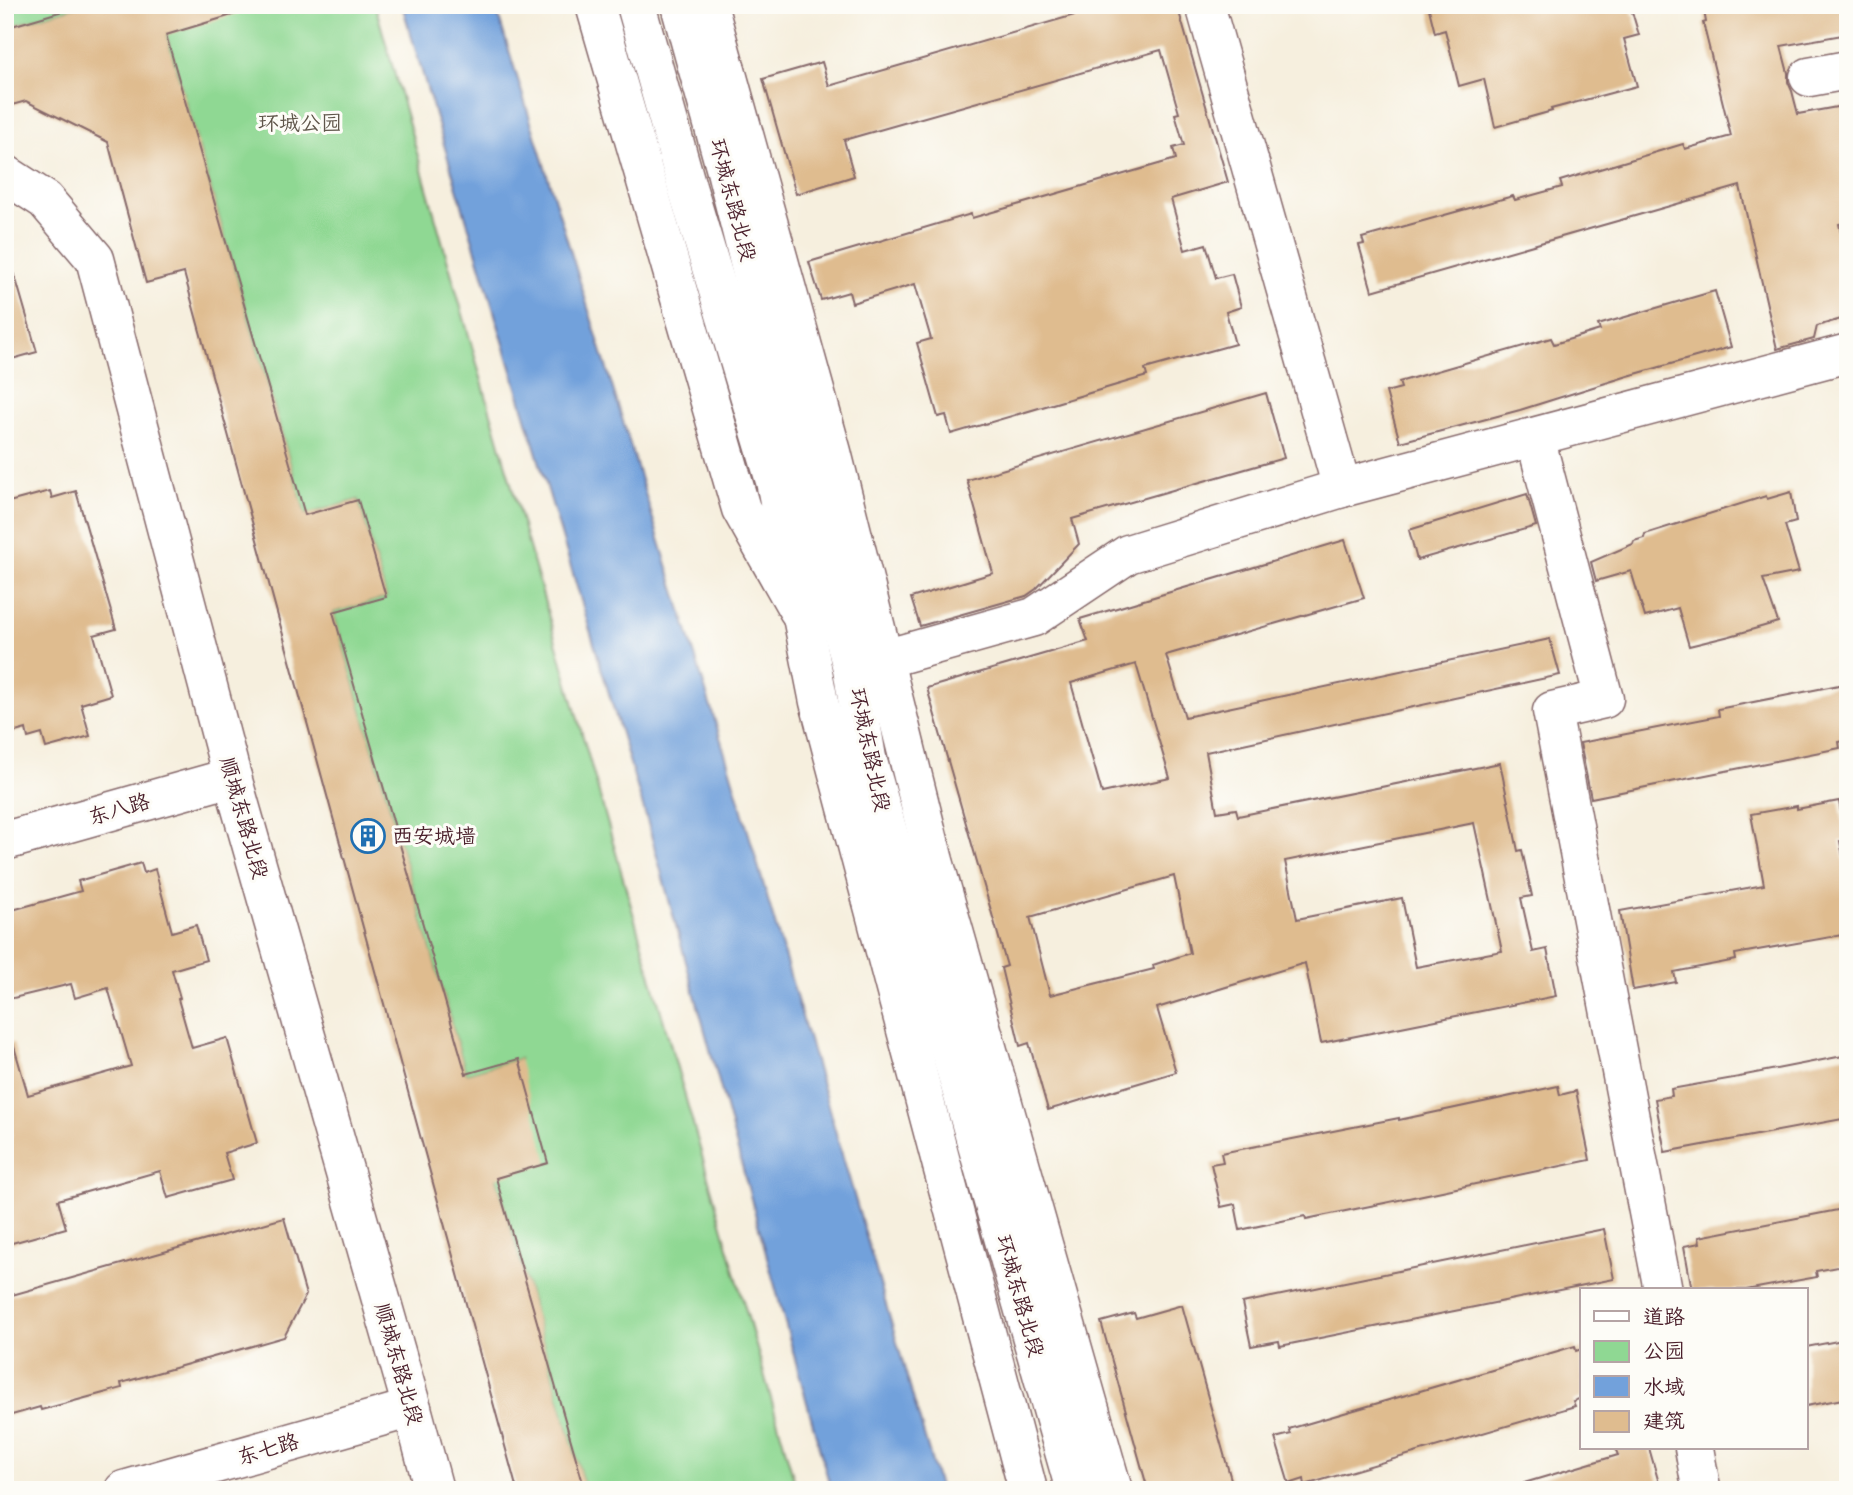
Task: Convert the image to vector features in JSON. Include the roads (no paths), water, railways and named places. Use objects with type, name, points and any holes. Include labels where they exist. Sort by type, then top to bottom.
[{"type":"street","points":[[595,5],[741,509],[801,615]]},
{"type":"street","name":"环城东路北段","points":[[636,5],[775,481],[819,702],[1028,1490]]},
{"type":"street","name":"环城东路北段","points":[[680,5],[726,172],[852,668],[867,758],[1076,1490]]},
{"type":"street","points":[[708,5],[832,452],[934,861],[1113,1490]]},
{"type":"street","points":[[1205,5],[1342,488]]},
{"type":"street","points":[[1809,77],[1848,70]]},
{"type":"street","name":"顺城东路北段","points":[[8,175],[45,200],[95,259],[232,777],[433,1490]]},
{"type":"street","points":[[884,659],[1034,617],[1128,554],[1342,488],[1848,353]]},
{"type":"street","points":[[1535,436],[1604,699],[1552,711],[1663,1288]]},
{"type":"street","points":[[829,578],[832,452]]},
{"type":"street","name":"东八路","points":[[5,841],[232,777]]},
{"type":"street","name":"东七路","points":[[124,1490],[412,1408]]},
{"type":"street","points":[[1693,1450],[1701,1486]]},
{"type":"water","points":[[402,5],[495,5],[731,773],[940,1490],[831,1490],[647,820]]},
{"type":"place","name":"西安城墙","points":[[368,836]]},
{"type":"park label","name":"环城公园","points":[[300,123]]}]
